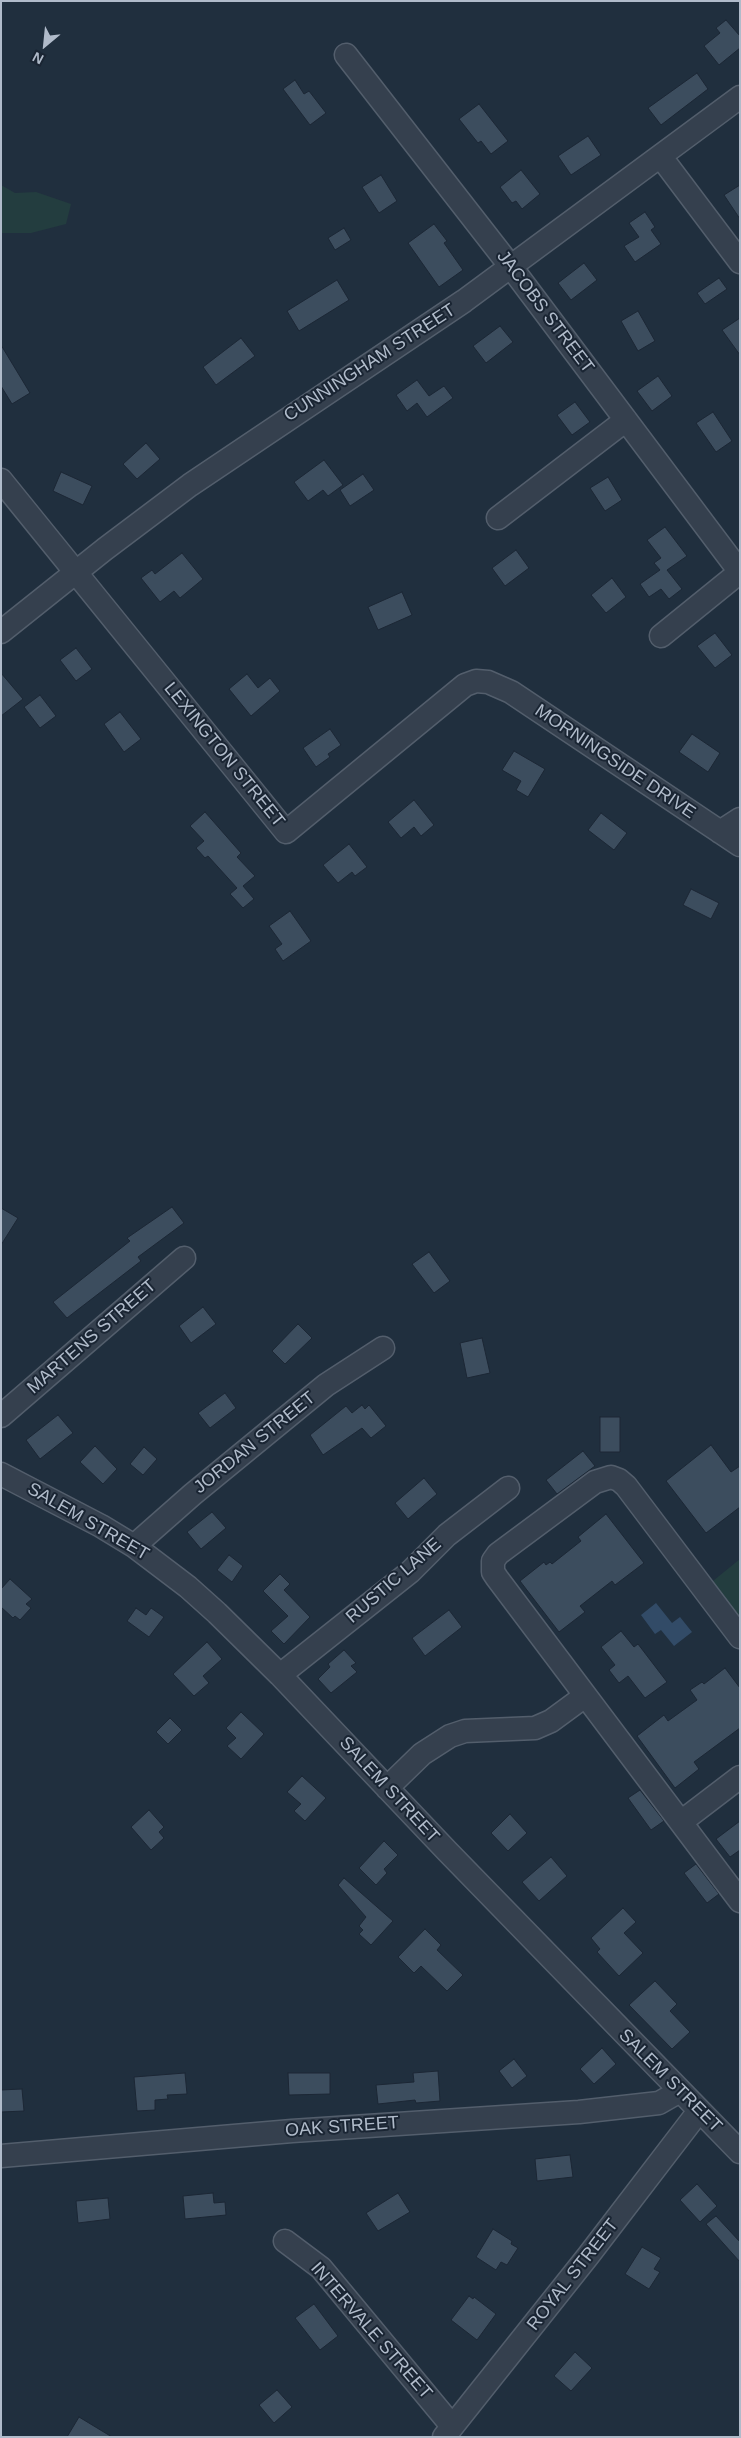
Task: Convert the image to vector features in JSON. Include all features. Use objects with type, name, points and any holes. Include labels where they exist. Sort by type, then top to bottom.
[{"type":"street","name":"JACOBS STREET","points":[[346,55],[511,267],[740,572]]},
{"type":"street","name":"CUNNINGHAM STREET","points":[[1,632],[147,516],[233,454],[424,328],[511,267],[661,157],[740,96]]},
{"type":"street","points":[[661,157],[740,262]]},
{"type":"street","points":[[498,518],[626,420]]},
{"type":"street","name":"LEXINGTON STREET","points":[[1,480],[286,832],[465,685],[476,681],[488,682]]},
{"type":"street","points":[[661,636],[740,572]]},
{"type":"street","name":"MORNINGSIDE DRIVE","points":[[488,682],[510,692],[740,845]]},
{"type":"street","points":[[720,832],[740,819]]},
{"type":"street","name":"MARTENS STREET","points":[[1,1416],[184,1258]]},
{"type":"street","name":"JORDAN STREET","points":[[134,1546],[193,1494],[326,1385],[383,1348]]},
{"type":"street","name":"SALEM STREET","points":[[1,1474],[101,1526],[134,1546],[188,1587],[280,1675],[740,2152]]},
{"type":"street","points":[[740,1637],[626,1486],[619,1480],[603,1478],[498,1554],[492,1566],[496,1578],[740,1900]]},
{"type":"street","name":"RUSTIC LANE","points":[[280,1675],[410,1572],[447,1535],[508,1488]]},
{"type":"street","points":[[387,1788],[422,1754],[450,1736],[465,1731],[534,1728],[550,1721],[585,1696]]},
{"type":"street","points":[[681,1822],[740,1778]]},
{"type":"street","name":"OAK STREET","points":[[1,2156],[292,2131],[634,2106],[663,2101],[680,2091]]},
{"type":"street","name":"ROYAL STREET","points":[[448,2432],[588,2256],[699,2111]]},
{"type":"street","name":"INTERVALE STREET","points":[[285,2241],[321,2268],[448,2432]]},
{"type":"green space","points":[[1,185],[15,193],[36,192],[71,204],[66,224],[31,233],[1,233]]},
{"type":"green space","points":[[740,1559],[740,1625],[708,1585]]},
{"type":"water","points":[[656,1603],[672,1623],[680,1617],[692,1632],[674,1646],[661,1630],[655,1634],[641,1615]]},
{"type":"building","points":[[726,20],[740,36],[740,48],[719,65],[704,46],[720,33],[716,28]]},
{"type":"building","points":[[697,73],[708,89],[661,125],[648,108]]},
{"type":"building","points":[[295,80],[304,94],[309,91],[326,113],[310,125],[283,89]]},
{"type":"building","points":[[479,104],[508,141],[491,154],[481,141],[478,143],[459,119]]},
{"type":"building","points":[[588,136],[601,155],[571,175],[558,156]]},
{"type":"building","points":[[521,170],[540,194],[522,209],[516,201],[512,203],[500,187]]},
{"type":"building","points":[[381,175],[397,201],[379,213],[362,187]]},
{"type":"building","points":[[740,185],[740,219],[724,195]]},
{"type":"building","points":[[645,212],[655,227],[651,230],[661,244],[635,262],[624,246],[639,237],[629,223]]},
{"type":"building","points":[[434,224],[447,241],[444,243],[463,270],[439,287],[408,243]]},
{"type":"building","points":[[344,228],[351,240],[335,250],[328,238]]},
{"type":"building","points":[[584,263],[597,280],[571,300],[558,283]]},
{"type":"building","points":[[719,278],[727,289],[705,304],[697,293]]},
{"type":"building","points":[[337,280],[349,300],[299,331],[287,311]]},
{"type":"building","points":[[638,311],[655,341],[638,351],[621,321]]},
{"type":"building","points":[[740,318],[740,355],[722,330]]},
{"type":"building","points":[[500,326],[513,342],[486,363],[473,346]]},
{"type":"building","points":[[241,338],[255,356],[216,385],[203,367]]},
{"type":"building","points":[[1,345],[30,393],[12,404],[1,386]]},
{"type":"building","points":[[658,376],[672,396],[652,411],[637,391]]},
{"type":"building","points":[[417,380],[429,396],[444,386],[453,398],[427,417],[417,403],[407,411],[396,395]]},
{"type":"building","points":[[575,402],[590,422],[572,435],[557,415]]},
{"type":"building","points":[[713,412],[732,441],[716,452],[696,423]]},
{"type":"building","points":[[146,443],[160,459],[137,479],[123,464]]},
{"type":"building","points":[[324,460],[343,485],[328,496],[323,490],[308,501],[294,482]]},
{"type":"building","points":[[61,472],[92,486],[83,505],[53,491]]},
{"type":"building","points":[[363,474],[374,490],[350,506],[340,490]]},
{"type":"building","points":[[608,477],[622,500],[605,511],[590,488]]},
{"type":"building","points":[[665,527],[687,556],[667,570],[682,589],[669,599],[661,589],[649,597],[640,584],[660,570],[654,563],[661,558],[647,540]]},
{"type":"building","points":[[516,550],[529,568],[505,586],[492,568]]},
{"type":"building","points":[[182,553],[203,579],[180,598],[174,591],[160,602],[141,578],[152,570],[155,574]]},
{"type":"building","points":[[612,578],[626,597],[606,613],[591,595]]},
{"type":"building","points":[[402,592],[412,615],[378,630],[368,607]]},
{"type":"building","points":[[715,633],[732,655],[715,668],[697,646]]},
{"type":"building","points":[[76,648],[92,669],[76,681],[60,660]]},
{"type":"building","points":[[1,673],[23,699],[1,716]]},
{"type":"building","points":[[247,674],[258,688],[270,678],[280,691],[251,716],[229,689]]},
{"type":"building","points":[[40,695],[56,716],[40,728],[24,707]]},
{"type":"building","points":[[120,712],[141,739],[124,752],[104,724]]},
{"type":"building","points":[[330,729],[341,745],[328,754],[330,757],[316,767],[303,748]]},
{"type":"building","points":[[692,734],[720,753],[708,772],[679,752]]},
{"type":"building","points":[[514,751],[545,769],[528,797],[516,790],[521,781],[502,770]]},
{"type":"building","points":[[414,800],[434,825],[421,836],[414,827],[401,838],[388,822]]},
{"type":"building","points":[[205,812],[241,853],[237,857],[255,876],[243,886],[254,899],[243,908],[230,894],[237,888],[208,856],[205,858],[196,848],[204,841],[190,826]]},
{"type":"building","points":[[601,813],[627,833],[614,850],[588,830]]},
{"type":"building","points":[[349,844],[367,867],[355,876],[352,872],[338,883],[323,865]]},
{"type":"building","points":[[691,889],[719,903],[711,919],[683,905]]},
{"type":"building","points":[[290,911],[311,941],[283,961],[275,949],[282,944],[269,926]]},
{"type":"building","points":[[172,1207],[184,1223],[138,1257],[141,1261],[67,1318],[53,1302],[130,1241],[127,1238]]},
{"type":"building","points":[[1,1208],[18,1218],[1,1245]]},
{"type":"building","points":[[429,1252],[450,1281],[434,1293],[412,1264]]},
{"type":"building","points":[[203,1307],[216,1324],[191,1343],[179,1326]]},
{"type":"building","points":[[298,1324],[312,1338],[285,1364],[272,1351]]},
{"type":"building","points":[[482,1338],[490,1373],[467,1378],[460,1343]]},
{"type":"building","points":[[225,1393],[236,1408],[210,1428],[198,1413]]},
{"type":"building","points":[[362,1405],[365,1409],[369,1405],[386,1426],[371,1438],[362,1428],[323,1455],[310,1435],[346,1406],[352,1413]]},
{"type":"building","points":[[58,1415],[73,1433],[40,1459],[26,1440]]},
{"type":"building","points":[[600,1417],[620,1417],[620,1452],[600,1452]]},
{"type":"building","points":[[711,1445],[731,1472],[740,1466],[740,1507],[706,1533],[666,1481]]},
{"type":"building","points":[[95,1446],[117,1469],[103,1484],[80,1462]]},
{"type":"building","points":[[144,1447],[157,1459],[143,1475],[130,1464]]},
{"type":"building","points":[[583,1451],[595,1466],[557,1494],[546,1480]]},
{"type":"building","points":[[424,1478],[437,1494],[408,1519],[395,1503]]},
{"type":"building","points":[[212,1512],[226,1528],[201,1549],[187,1532]]},
{"type":"building","points":[[606,1514],[644,1563],[615,1585],[612,1581],[580,1606],[585,1612],[559,1632],[520,1581],[544,1562],[546,1565],[550,1562],[552,1564],[581,1541],[578,1537]]},
{"type":"building","points":[[229,1555],[243,1566],[232,1582],[217,1570]]},
{"type":"building","points":[[280,1574],[290,1584],[284,1590],[310,1617],[284,1644],[271,1631],[288,1616],[263,1591]]},
{"type":"building","points":[[10,1579],[32,1599],[26,1604],[31,1608],[20,1620],[15,1616],[13,1618],[1,1607],[1,1589]]},
{"type":"building","points":[[136,1608],[146,1615],[151,1608],[164,1617],[149,1637],[127,1621]]},
{"type":"building","points":[[449,1610],[462,1627],[425,1656],[412,1638]]},
{"type":"building","points":[[621,1631],[634,1647],[638,1644],[667,1682],[645,1698],[628,1676],[619,1683],[609,1670],[615,1665],[601,1647]]},
{"type":"building","points":[[207,1642],[222,1659],[203,1676],[209,1683],[194,1696],[173,1674]]},
{"type":"building","points":[[344,1650],[356,1663],[351,1666],[357,1672],[331,1693],[318,1679],[330,1667],[328,1664]]},
{"type":"building","points":[[725,1668],[740,1688],[740,1728],[694,1762],[699,1769],[675,1788],[637,1736],[664,1715],[668,1721],[697,1700],[690,1690],[702,1682],[704,1684]]},
{"type":"building","points":[[241,1712],[264,1734],[241,1759],[227,1746],[236,1738],[226,1728]]},
{"type":"building","points":[[170,1718],[182,1730],[168,1744],[156,1732]]},
{"type":"building","points":[[302,1776],[326,1798],[305,1821],[294,1811],[301,1804],[287,1792]]},
{"type":"building","points":[[640,1790],[664,1821],[651,1830],[628,1798]]},
{"type":"building","points":[[149,1810],[164,1827],[159,1832],[164,1838],[151,1850],[131,1827]]},
{"type":"building","points":[[510,1814],[527,1833],[508,1851],[491,1833]]},
{"type":"building","points":[[740,1821],[740,1850],[730,1857],[716,1839]]},
{"type":"building","points":[[384,1841],[398,1855],[384,1869],[387,1873],[376,1885],[359,1868]]},
{"type":"building","points":[[551,1857],[567,1876],[539,1901],[522,1882]]},
{"type":"building","points":[[696,1864],[719,1894],[707,1903],[684,1873]]},
{"type":"building","points":[[344,1878],[393,1921],[371,1945],[359,1934],[363,1930],[359,1926],[366,1917],[338,1885]]},
{"type":"building","points":[[623,1908],[636,1922],[624,1933],[643,1953],[619,1976],[597,1952],[600,1949],[591,1938]]},
{"type":"building","points":[[425,1929],[441,1945],[437,1950],[463,1975],[447,1991],[421,1966],[414,1973],[398,1957]]},
{"type":"building","points":[[655,1981],[677,2004],[670,2011],[690,2032],[672,2049],[629,2005]]},
{"type":"building","points":[[602,2048],[616,2064],[594,2084],[580,2069]]},
{"type":"building","points":[[514,2059],[527,2076],[512,2088],[499,2071]]},
{"type":"building","points":[[438,2071],[440,2101],[416,2103],[415,2100],[378,2104],[376,2085],[414,2082],[413,2073]]},
{"type":"building","points":[[185,2073],[187,2094],[167,2095],[168,2099],[155,2100],[155,2110],[137,2111],[134,2077]]},
{"type":"building","points":[[288,2073],[330,2073],[330,2094],[289,2095]]},
{"type":"building","points":[[22,2089],[24,2111],[1,2112],[1,2090]]},
{"type":"building","points":[[570,2155],[573,2177],[537,2181],[535,2159]]},
{"type":"building","points":[[697,2184],[717,2206],[700,2222],[680,2200]]},
{"type":"building","points":[[213,2193],[214,2203],[225,2202],[226,2215],[185,2219],[183,2196]]},
{"type":"building","points":[[398,2193],[410,2212],[378,2231],[366,2213]]},
{"type":"building","points":[[108,2198],[110,2219],[78,2223],[76,2201]]},
{"type":"building","points":[[716,2216],[740,2242],[740,2262],[706,2224]]},
{"type":"building","points":[[493,2229],[512,2241],[511,2244],[518,2248],[507,2265],[501,2262],[496,2270],[476,2257]]},
{"type":"building","points":[[642,2247],[661,2258],[654,2269],[660,2272],[649,2289],[625,2274]]},
{"type":"building","points":[[469,2296],[473,2299],[474,2297],[496,2314],[477,2340],[451,2320]]},
{"type":"building","points":[[314,2304],[338,2336],[320,2350],[295,2318]]},
{"type":"building","points":[[575,2352],[592,2368],[571,2391],[554,2376]]},
{"type":"building","points":[[277,2390],[292,2407],[274,2423],[259,2405]]},
{"type":"building","points":[[79,2417],[112,2437],[67,2437]]}]
